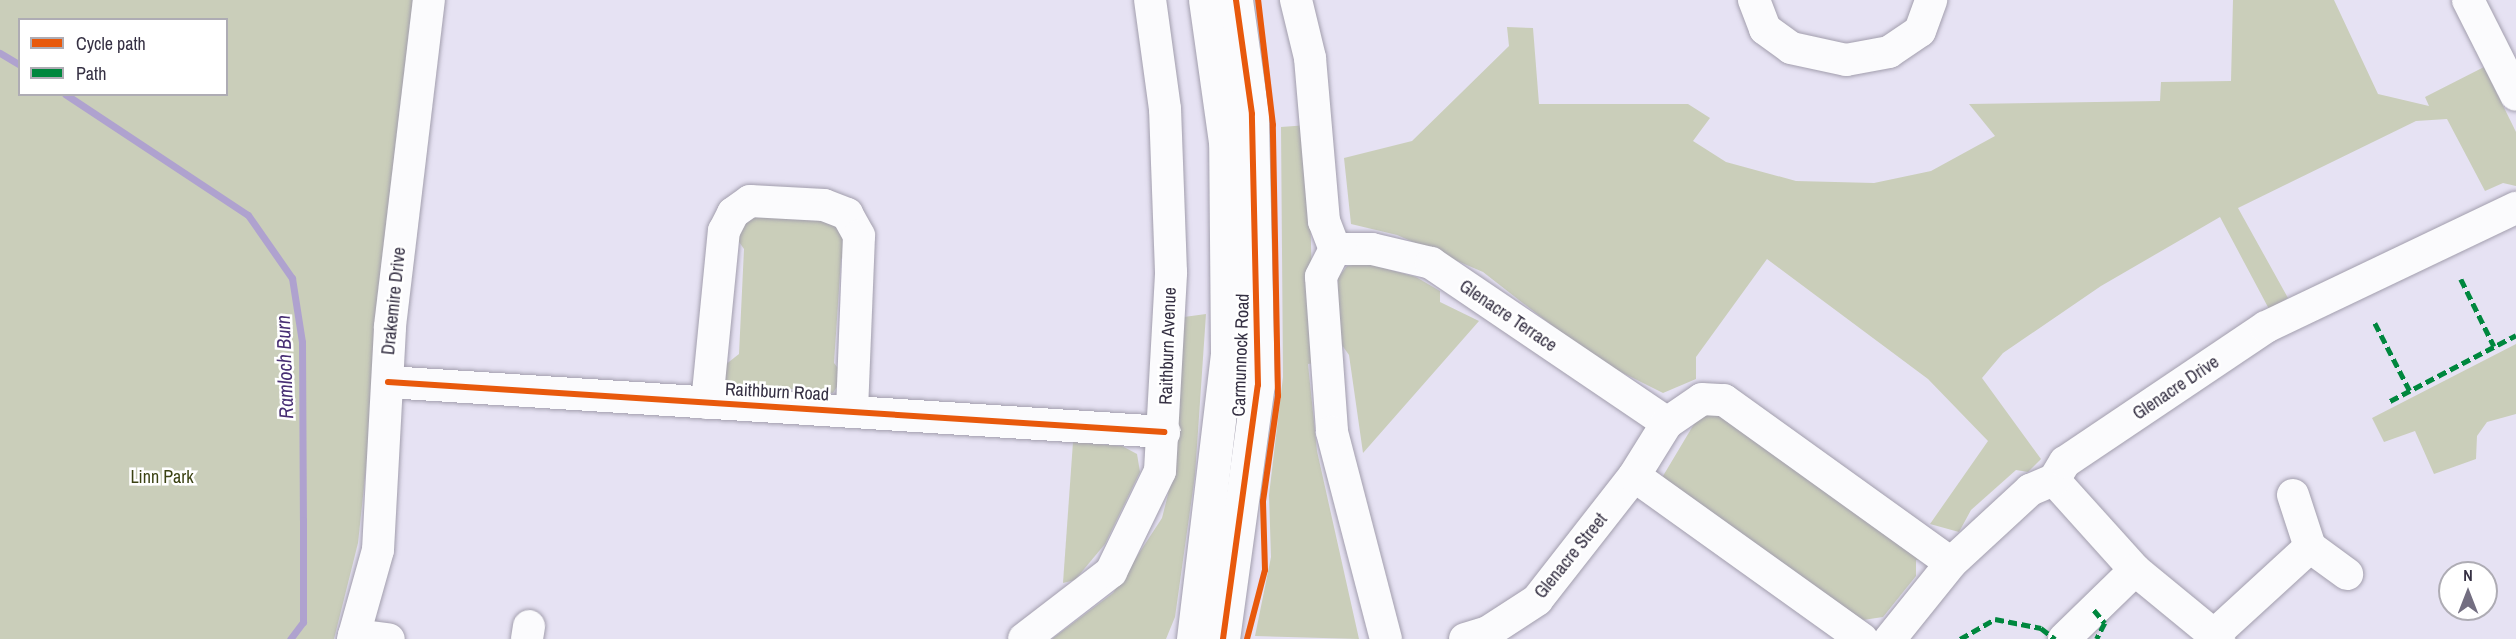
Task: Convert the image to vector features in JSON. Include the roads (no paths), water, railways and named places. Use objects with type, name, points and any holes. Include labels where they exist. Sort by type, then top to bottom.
[{"type":"main road","name":"Carmunnock Road","points":[[1193,639],[1227,342],[1225,141],[1205,0]]},
{"type":"main road","name":"Carmunnock Road","points":[[1223,639],[1258,385],[1252,114],[1236,0]]},
{"type":"street","name":"Drakemire Drive","points":[[389,639],[354,637],[378,550],[387,382],[429,0]]},
{"type":"street","name":"Raithburn Avenue","points":[[1024,639],[1111,572],[1148,507],[1160,471],[1164,432],[1170,249],[1166,109],[1150,0]]},
{"type":"street","points":[[1296,0],[1310,58],[1324,221],[1335,249],[1321,277],[1332,432],[1386,639]]},
{"type":"street","points":[[1755,0],[1766,29],[1791,48],[1846,60],[1889,52],[1920,31],[1931,0]]},
{"type":"street","points":[[2468,0],[2516,95]]},
{"type":"street","name":"Raithburn Road","points":[[706,403],[724,231],[733,213],[750,201],[803,203],[847,214],[858,236],[852,411]]},
{"type":"street","name":"Glenacre Drive","points":[[1890,639],[1951,563],[2030,490],[2054,480],[2065,462],[2266,327],[2516,208]]},
{"type":"street","name":"Glenacre Terrace","points":[[1335,249],[1372,249],[1431,263],[1667,423]]},
{"type":"street","name":"Raithburn Road","points":[[387,382],[1164,432]]},
{"type":"street","points":[[1862,639],[1634,476],[1667,423],[1702,399],[1724,400],[1951,563]]},
{"type":"street","name":"Glenacre Street","points":[[1466,639],[1488,632],[1537,600],[1634,476]]},
{"type":"street","points":[[2054,480],[2135,570],[2217,637],[2310,547]]},
{"type":"street","points":[[2293,495],[2310,547],[2348,574]]},
{"type":"street","points":[[2064,639],[2135,570]]},
{"type":"waterway","name":"Ramloch Burn","points":[[0,53],[18,64]]},
{"type":"waterway","name":"Ramloch Burn","points":[[68,96],[248,215],[292,278],[302,342],[303,622],[290,639]]},
{"type":"park label","name":"Linn Park","points":[[162,477]]}]
